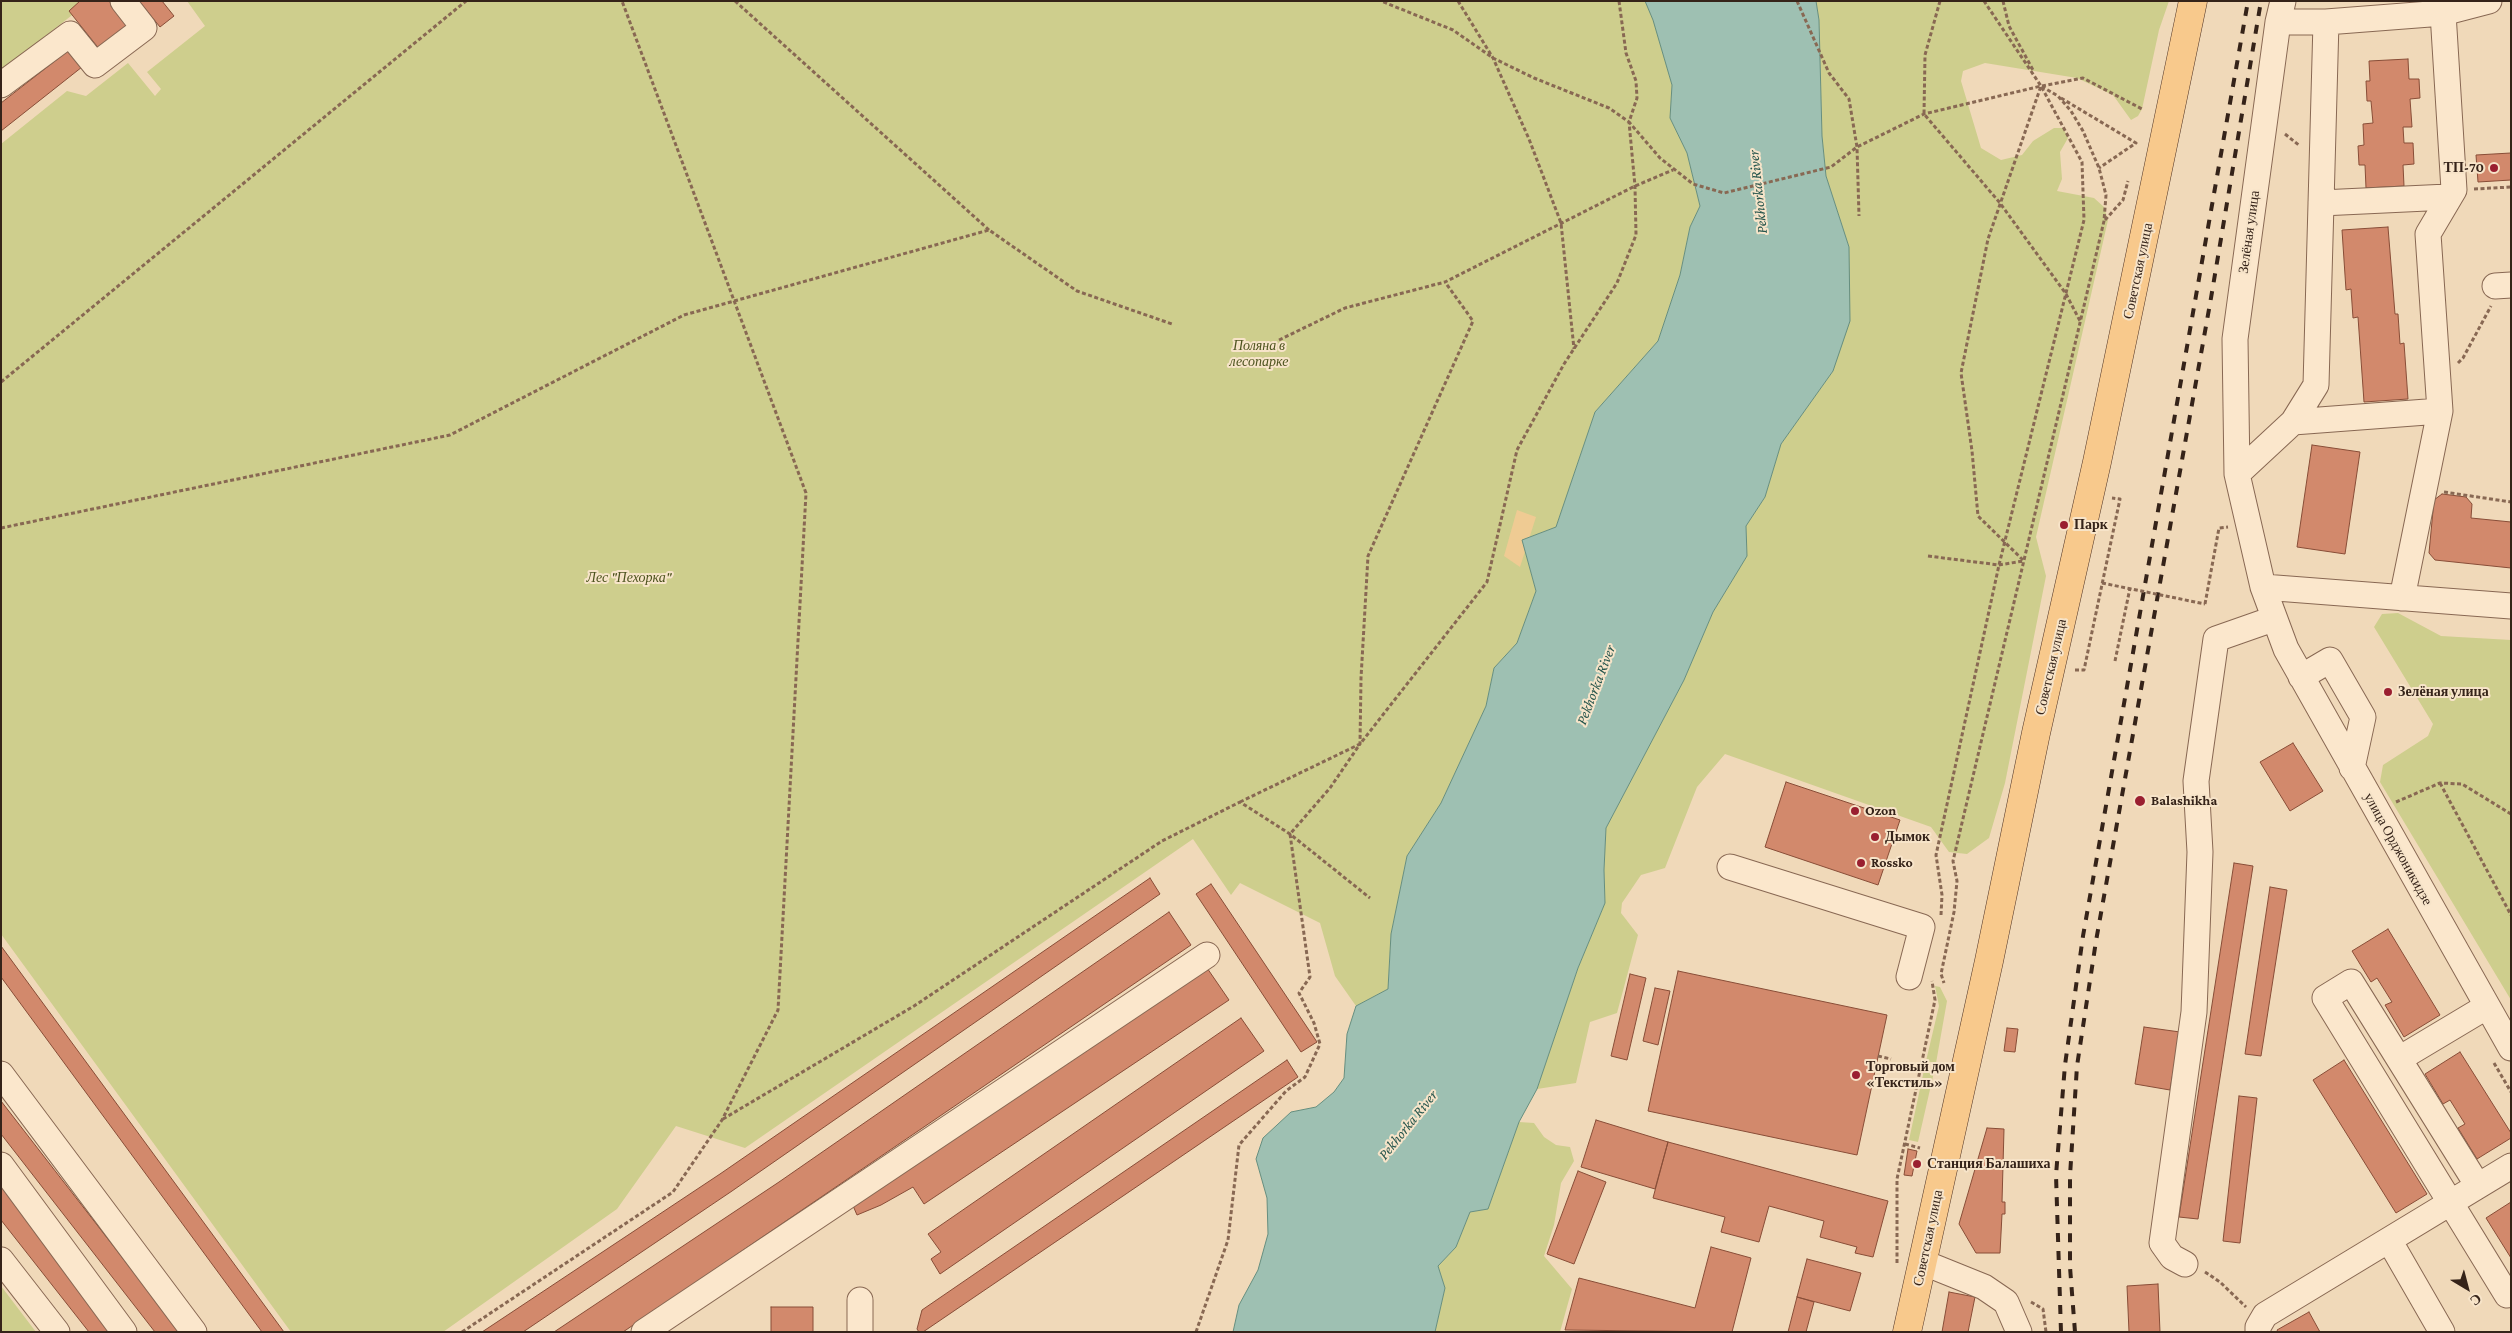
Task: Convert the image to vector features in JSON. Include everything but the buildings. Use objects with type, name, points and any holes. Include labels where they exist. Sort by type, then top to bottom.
[{"type":"main road","name":"Советская улица","points":[[1907,1332],[1910,1263],[1989,961],[2036,733],[2097,462],[2193,1]]},
{"type":"street","points":[[1,85],[70,34],[95,65],[144,28],[123,1]]},
{"type":"street","name":"Зелёная улица","points":[[2286,649],[2273,619],[2263,587],[2237,474],[2235,339],[2280,12],[2326,22],[2443,13],[2489,1]]},
{"type":"street","points":[[2402,598],[2440,411],[2428,234],[2451,194],[2443,13]]},
{"type":"street","points":[[2237,474],[2293,422],[2316,385],[2326,22]]},
{"type":"street","points":[[2321,203],[2451,194]]},
{"type":"street","points":[[2293,422],[2440,411]]},
{"type":"street","points":[[2263,587],[2511,606]]},
{"type":"street","points":[[2185,1264],[2172,1257],[2162,1242],[2194,1012],[2200,852],[2196,781],[2216,638],[2273,619]]},
{"type":"street","name":"улица Орджоникидзе","points":[[2286,649],[2352,768],[2378,810],[2486,1007],[2511,1048]]},
{"type":"street","points":[[2301,676],[2330,660],[2363,717],[2352,768]]},
{"type":"street","points":[[1730,867],[1922,928],[1921,974]]},
{"type":"street","points":[[644,1332],[1207,955]]},
{"type":"street","points":[[2478,1186],[2351,982],[2325,998],[2507,1295],[2511,1293]]},
{"type":"street","points":[[2399,1059],[2486,1007]]},
{"type":"street","points":[[1,1074],[194,1332]]},
{"type":"street","points":[[1,1164],[124,1332]]},
{"type":"street","points":[[2262,1323],[2388,1240],[2511,1166]]},
{"type":"street","points":[[2388,1240],[2442,1332]]},
{"type":"street","points":[[1,1260],[56,1332]]},
{"type":"street","points":[[1910,1263],[1984,1287],[2006,1302],[2019,1332]]},
{"type":"street","points":[[860,1300],[860,1332]]},
{"type":"path","points":[[1,382],[466,1]]},
{"type":"path","points":[[462,1332],[674,1192],[722,1120],[778,1010],[806,492],[622,1]]},
{"type":"path","points":[[735,1],[990,230],[1076,291],[1172,324]]},
{"type":"path","points":[[1381,1],[1453,30],[1493,58],[1534,78],[1609,108],[1629,122],[1673,170],[1693,184],[1724,193],[1831,167],[1857,147],[1924,114],[2042,86],[2083,78],[2142,109]]},
{"type":"path","points":[[1458,1],[1493,58],[1529,139],[1561,223],[1574,349]]},
{"type":"path","points":[[1196,1332],[1228,1240],[1239,1144],[1286,1091],[1305,1077],[1320,1044],[1314,1022],[1299,993],[1310,977],[1290,834],[1330,788],[1360,744],[1487,582],[1517,450],[1574,349],[1616,283],[1636,235],[1635,186],[1629,122],[1637,98],[1636,80],[1626,53],[1619,1]]},
{"type":"path","points":[[1798,1],[1829,73],[1849,99],[1857,147],[1859,216]]},
{"type":"path","points":[[1940,1],[1925,55],[1924,114],[2000,203],[2066,294],[2080,322]]},
{"type":"path","points":[[1984,1],[2042,86],[2136,143],[2099,168]]},
{"type":"path","points":[[1940,920],[1942,896],[1936,855],[1998,566],[2084,220],[2082,162],[2009,26],[2003,1]]},
{"type":"path","points":[[2024,561],[1978,516],[1960,373],[1988,239],[2042,86]]},
{"type":"path","points":[[1944,983],[1941,974],[1954,912],[1957,881],[1953,861],[2104,221],[2106,195],[2099,168],[2083,130],[2071,110],[2058,96]]},
{"type":"path","points":[[2278,129],[2322,162]]},
{"type":"path","points":[[1279,340],[1345,308],[1445,282],[1635,186],[1673,170]]},
{"type":"path","points":[[2104,221],[2123,200],[2128,181]]},
{"type":"path","points":[[2451,194],[2511,187]]},
{"type":"path","points":[[1,528],[450,435],[684,315],[990,230]]},
{"type":"path","points":[[1360,744],[1361,678],[1368,556],[1473,321],[1445,282]]},
{"type":"path","points":[[2438,383],[2464,358],[2503,286]]},
{"type":"path","points":[[2424,490],[2511,502]]},
{"type":"path","points":[[2075,670],[2084,670],[2120,499],[2111,498]]},
{"type":"path","points":[[2102,583],[2206,604],[2219,528]]},
{"type":"path","points":[[1928,556],[1998,566],[2024,561]]},
{"type":"path","points":[[2115,661],[2130,588]]},
{"type":"path","points":[[722,1120],[914,1006],[1162,841],[1360,744]]},
{"type":"path","points":[[2378,810],[2440,783],[2462,784],[2511,814]]},
{"type":"path","points":[[2440,783],[2511,915]]},
{"type":"path","points":[[1240,802],[1290,834],[1370,898]]},
{"type":"path","points":[[1910,1263],[1898,1180],[1935,1000],[1921,974]]},
{"type":"path","points":[[1878,1056],[1892,1060]]},
{"type":"path","points":[[1905,1144],[1920,1148]]},
{"type":"path","points":[[2185,1264],[2204,1272],[2220,1282],[2262,1323]]},
{"type":"path","points":[[2023,1298],[2043,1309],[2046,1332]]},
{"type":"green space","points":[[1,1],[90,1],[1,71]]},
{"type":"green space","name":"Лес \"Пехорка\"","points":[[187,1],[1645,1],[1653,19],[1672,85],[1670,118],[1687,153],[1700,206],[1690,227],[1680,275],[1658,341],[1595,412],[1556,527],[1522,540],[1536,591],[1517,643],[1494,668],[1486,706],[1441,803],[1407,856],[1391,934],[1388,989],[1356,1006],[1335,976],[1320,923],[1240,883],[1231,895],[1193,839],[745,1148],[676,1126],[617,1209],[443,1332],[291,1332],[1,934],[1,144],[67,91],[86,96],[128,63],[155,96],[161,89],[147,72],[205,26]]},
{"type":"green space","points":[[1816,1],[2169,1],[2159,30],[2142,109],[2138,116],[2131,120],[2113,95],[2077,78],[1985,63],[1963,71],[1961,81],[1981,148],[2001,160],[2022,155],[2033,141],[2054,128],[2063,128],[2068,138],[2060,152],[2062,179],[2057,191],[2094,198],[2104,207],[2108,220],[2036,537],[2046,576],[2005,783],[1989,838],[1967,854],[1949,852],[1931,827],[1725,754],[1697,787],[1665,868],[1641,875],[1622,903],[1621,913],[1638,935],[1617,1013],[1590,1022],[1576,1083],[1537,1089],[1578,968],[1605,903],[1606,828],[1684,680],[1713,612],[1747,556],[1746,526],[1765,497],[1781,444],[1833,371],[1849,247],[1826,176],[1822,136],[1819,20]]},
{"type":"green space","points":[[2398,613],[2441,636],[2511,640],[2511,1000],[2380,782],[2383,765],[2428,736],[2433,724],[2374,627],[2382,614]]},
{"type":"green space","points":[[1935,986],[1940,987],[1947,1001],[1936,1063],[1926,1061],[1939,1006]]},
{"type":"green space","points":[[1924,1070],[1934,1072],[1918,1142],[1909,1140]]},
{"type":"green space","points":[[1519,1122],[1534,1123],[1544,1137],[1556,1145],[1570,1147],[1574,1161],[1561,1183],[1554,1225],[1544,1256],[1572,1289],[1560,1332],[1435,1332],[1445,1288],[1438,1266],[1456,1247],[1470,1212],[1488,1209]]},
{"type":"green space","points":[[1,1286],[36,1332],[1,1332]]},
{"type":"sand","points":[[1517,510],[1536,517],[1520,567],[1504,556]]},
{"type":"water","name":"Pekhorka River","points":[[1645,1],[1816,1],[1819,20],[1822,136],[1826,176],[1849,247],[1850,321],[1833,371],[1781,444],[1765,497],[1746,526],[1747,556],[1713,612],[1684,680],[1606,828],[1605,903],[1578,968],[1537,1089],[1519,1122],[1488,1209],[1470,1212],[1456,1247],[1438,1266],[1445,1288],[1435,1332],[1233,1332],[1239,1305],[1258,1270],[1268,1234],[1267,1198],[1256,1159],[1263,1138],[1291,1112],[1316,1107],[1334,1092],[1344,1078],[1347,1034],[1356,1006],[1388,989],[1391,934],[1407,856],[1441,803],[1486,706],[1494,668],[1517,643],[1536,591],[1522,540],[1556,527],[1595,412],[1658,341],[1680,275],[1690,227],[1700,206],[1687,153],[1670,118],[1672,85],[1653,20]]},
{"type":"railway","points":[[2061,1332],[2056,1175],[2065,1065],[2083,936],[2248,1]]},
{"type":"railway","points":[[2075,1332],[2070,1267],[2070,1176],[2077,1066],[2096,941],[2211,298],[2261,1]]},
{"type":"place","name":"ТП-70","points":[[2494,168]]},
{"type":"place","name":"Парк","points":[[2064,525]]},
{"type":"place","name":"Зелёная улица","points":[[2388,692]]},
{"type":"place","name":"Balashikha","points":[[2140,801]]},
{"type":"place","name":"Ozon","points":[[1855,811]]},
{"type":"place","name":"Дымок","points":[[1875,837]]},
{"type":"place","name":"Rossko","points":[[1861,863]]},
{"type":"place","name":"Торговый дом «Текстиль»","points":[[1856,1075]]},
{"type":"place","name":"Станция Балашиха","points":[[1917,1164]]},
{"type":"park label","name":"Поляна в лесопарке","points":[[1259,354]]}]
